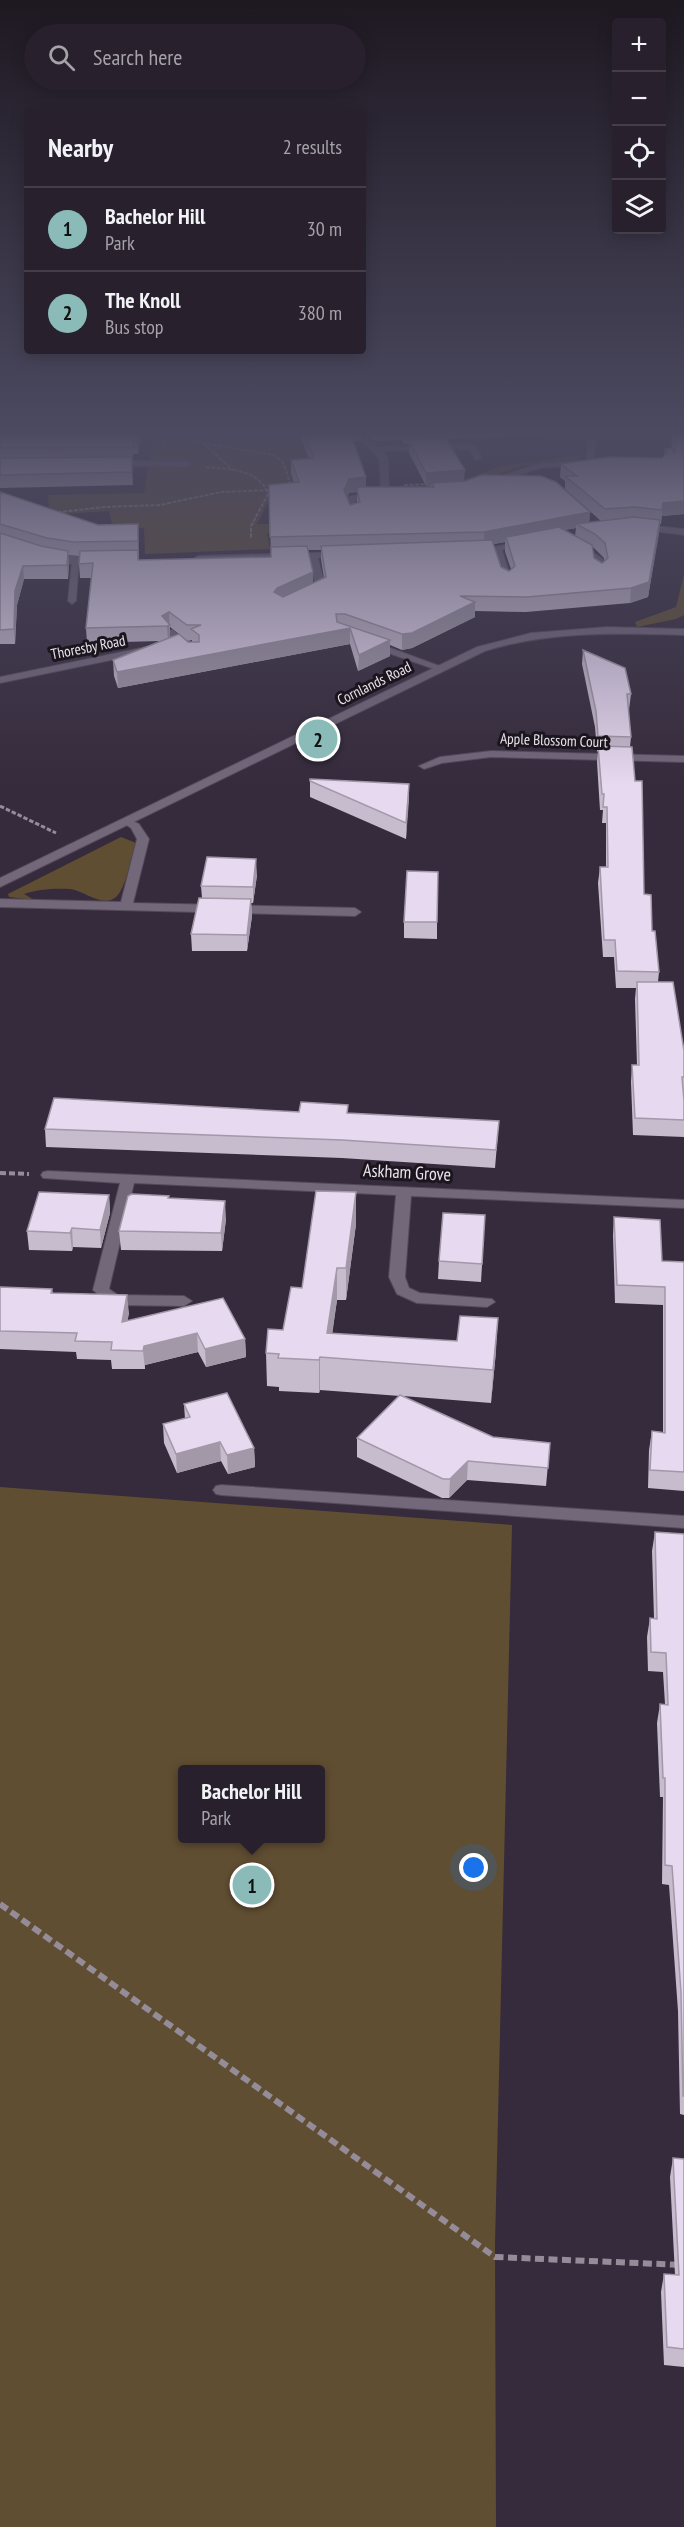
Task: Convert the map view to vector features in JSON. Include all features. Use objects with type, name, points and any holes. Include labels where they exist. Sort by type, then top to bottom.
[{"type":"street","points":[[464,552],[497,550],[507,581]]},
{"type":"street","points":[[585,550],[600,561],[600,573]]},
{"type":"street","points":[[37,553],[75,561],[111,561]]},
{"type":"street","points":[[182,559],[352,555]]},
{"type":"street","points":[[302,598],[321,590],[313,556]]},
{"type":"street","name":"Cornlands Road","points":[[0,883],[440,668],[498,643],[535,634],[580,631],[684,632]]},
{"type":"street","points":[[170,632],[194,654]]},
{"type":"street","points":[[170,646],[182,643]]},
{"type":"street","name":"Thoresby Road","points":[[0,680],[159,648]]},
{"type":"street","points":[[126,821],[135,826],[143,839],[126,907]]},
{"type":"street","points":[[0,903],[355,912]]},
{"type":"street","name":"Askham Grove","points":[[48,1175],[684,1204]]},
{"type":"street","points":[[128,1179],[101,1290],[114,1300],[184,1302]]},
{"type":"street","points":[[404,1191],[397,1277],[402,1291],[417,1298],[487,1302]]},
{"type":"lane","points":[[72,601],[75,561]]},
{"type":"lane","points":[[363,641],[440,668]]},
{"type":"lane","name":"Apple Blossom Court","points":[[424,766],[448,758],[491,754],[684,759]]},
{"type":"lane","points":[[221,1490],[684,1522]]},
{"type":"path","points":[[252,550],[252,558]]},
{"type":"path","points":[[0,806],[78,844]]},
{"type":"path","points":[[0,1173],[48,1175]]},
{"type":"path","points":[[0,1904],[495,2258],[684,2265]]},
{"type":"shaded area","points":[[145,550],[247,550],[145,554]]},
{"type":"shaded area","points":[[684,575],[684,615],[676,619],[637,627],[635,622],[676,607]]},
{"type":"shaded area","points":[[121,837],[136,843],[125,881],[115,898],[102,901],[70,889],[40,890],[24,894],[34,900],[9,897],[8,894]]},
{"type":"shaded area","points":[[0,1487],[512,1525],[495,2244],[496,2527],[0,2527]]},
{"type":"building","points":[[0,550],[68,551],[67,565],[23,566],[15,591],[14,629],[0,630]]},
{"type":"building","points":[[138,550],[138,560],[271,557],[271,550],[308,550],[313,572],[277,588],[274,592],[283,597],[326,577],[322,550],[495,550],[501,567],[509,571],[515,566],[510,550],[593,550],[594,558],[602,563],[608,558],[606,550],[655,550],[649,582],[631,588],[527,597],[460,596],[475,602],[412,633],[402,634],[345,614],[336,614],[337,622],[390,640],[359,655],[350,628],[117,672],[113,660],[179,634],[188,642],[199,642],[199,635],[191,629],[201,625],[187,625],[169,612],[162,616],[170,625],[167,626],[86,628],[93,563],[79,564],[80,551]]},
{"type":"building","points":[[583,650],[625,668],[631,694],[627,694],[631,737],[598,736],[596,711]]},
{"type":"building","points":[[598,746],[632,747],[635,781],[642,781],[644,894],[651,895],[652,931],[655,931],[659,972],[617,971],[615,940],[604,940],[600,867],[608,867],[607,807],[603,807],[604,794],[602,794]]},
{"type":"building","points":[[310,779],[409,784],[406,823],[310,781]]},
{"type":"building","points":[[207,857],[256,859],[253,887],[201,886]]},
{"type":"building","points":[[407,871],[438,872],[437,922],[404,922]]},
{"type":"building","points":[[199,898],[251,899],[247,935],[191,934]]},
{"type":"building","points":[[637,982],[673,982],[684,1051],[684,1077],[682,1077],[684,1120],[635,1118],[632,1065],[639,1065]]},
{"type":"building","points":[[54,1098],[299,1112],[301,1102],[348,1105],[347,1113],[499,1121],[496,1150],[342,1140],[45,1129]]},
{"type":"building","points":[[316,1191],[356,1192],[346,1268],[337,1268],[327,1333],[457,1341],[460,1316],[498,1318],[493,1370],[320,1357],[319,1360],[278,1358],[279,1354],[266,1353],[268,1329],[283,1330],[291,1287],[302,1288]]},
{"type":"building","points":[[39,1192],[109,1195],[100,1230],[72,1228],[70,1233],[27,1231]]},
{"type":"building","points":[[132,1194],[225,1201],[221,1233],[119,1231],[128,1196]]},
{"type":"building","points":[[443,1213],[485,1215],[482,1264],[439,1261]]},
{"type":"building","points":[[614,1217],[660,1220],[662,1261],[684,1262],[684,1472],[650,1470],[652,1431],[665,1433],[665,1287],[617,1285]]},
{"type":"building","points":[[0,1287],[52,1289],[51,1293],[127,1295],[122,1322],[223,1298],[245,1339],[205,1349],[197,1333],[144,1346],[143,1351],[111,1350],[112,1342],[75,1341],[77,1333],[0,1331]]},
{"type":"building","points":[[227,1393],[254,1448],[227,1455],[220,1442],[176,1454],[163,1424],[190,1417],[184,1404]]},
{"type":"building","points":[[400,1395],[493,1437],[550,1443],[548,1468],[468,1461],[450,1479],[443,1479],[357,1438]]},
{"type":"building","points":[[655,1532],[684,1534],[684,2096],[681,1992],[672,1866],[665,1865],[665,1778],[663,1778],[660,1704],[668,1705],[666,1653],[651,1652],[650,1618],[657,1619]]},
{"type":"building","points":[[673,2158],[684,2159],[684,2349],[667,2347],[664,2274],[679,2275]]},
{"type":"place","name":"The Knoll","points":[[318,739]]},
{"type":"place","name":"Bachelor Hill","points":[[252,1885]]}]
